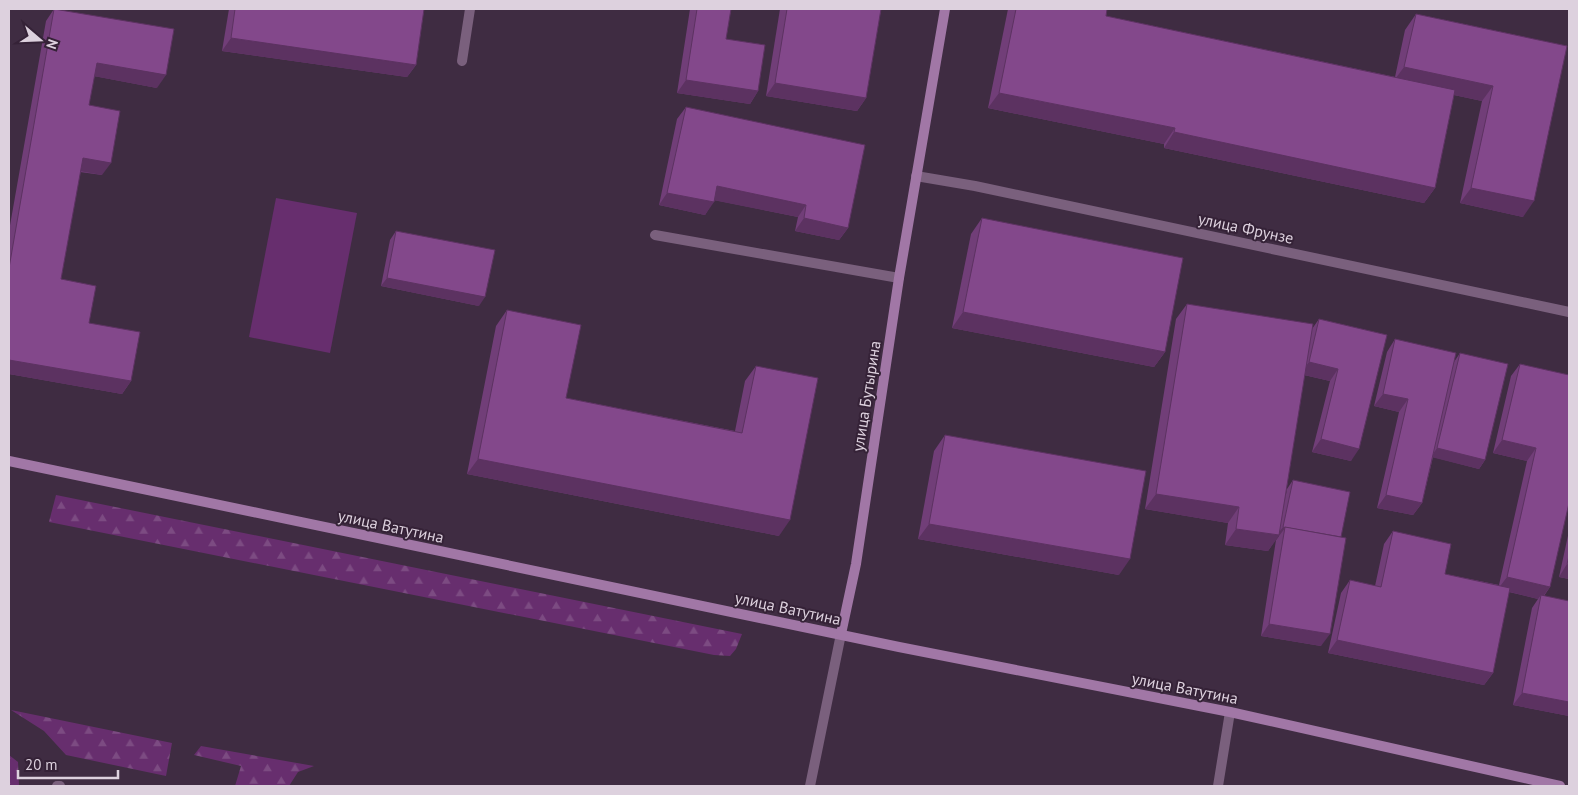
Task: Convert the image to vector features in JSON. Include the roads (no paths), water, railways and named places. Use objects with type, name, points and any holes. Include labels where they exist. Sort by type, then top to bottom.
[{"type":"main road","name":"улица Бутырина","points":[[842,634],[856,564],[899,278],[945,9]]},
{"type":"main road","name":"улица Ватутина","points":[[9,461],[842,634],[1230,712],[1560,786]]},
{"type":"street","points":[[462,61],[470,9]]},
{"type":"street","name":"улица Фрунзе","points":[[916,176],[975,186],[1569,312]]},
{"type":"street","points":[[655,235],[899,278]]},
{"type":"street","name":"улица Бутырина","points":[[810,786],[842,634]]},
{"type":"street","points":[[1218,786],[1230,712]]}]
